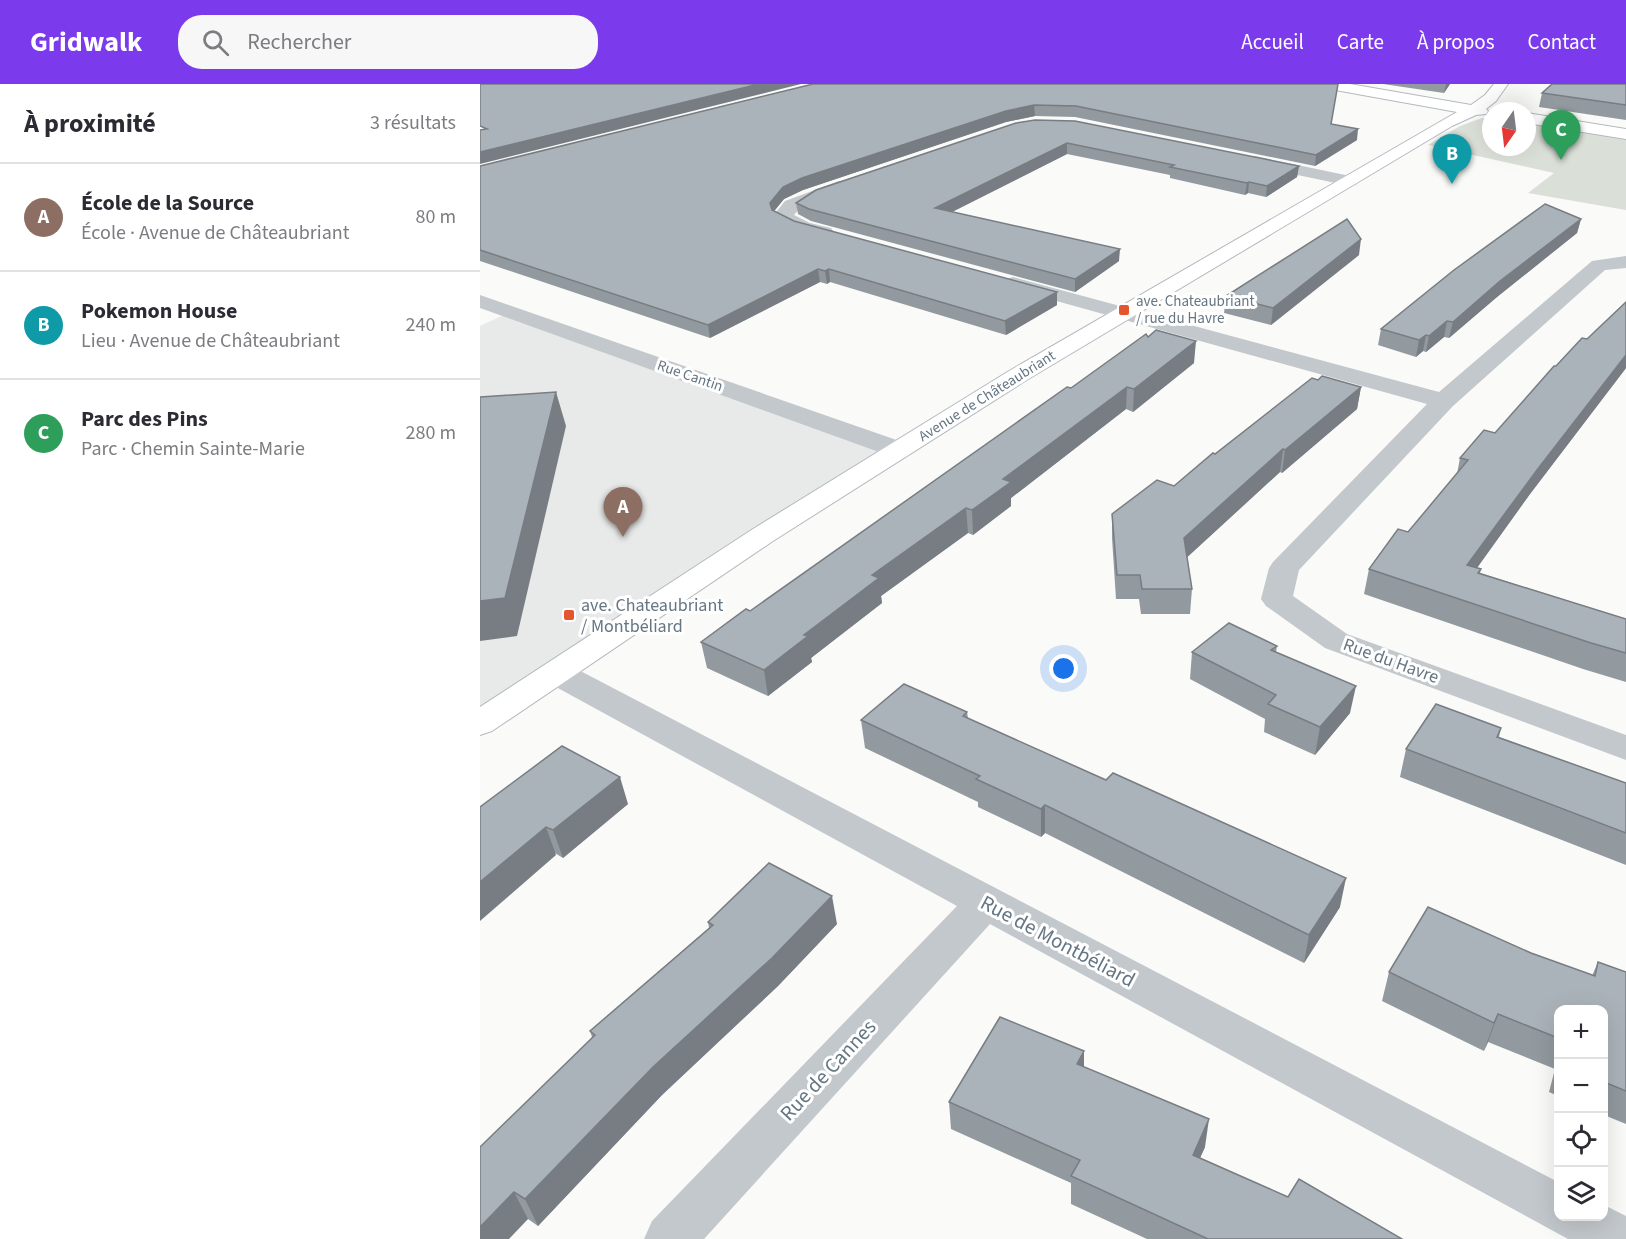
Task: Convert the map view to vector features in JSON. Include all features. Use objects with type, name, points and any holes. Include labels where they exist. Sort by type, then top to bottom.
[{"type":"street","points":[[1324,84],[1482,111]]},
{"type":"street","name":"Avenue de Châteaubriant","points":[[1489,102],[1501,84]]},
{"type":"street","name":"Avenue de Châteaubriant","points":[[480,723],[763,535],[1123,313],[1446,123],[1482,111]]},
{"type":"street","points":[[1536,119],[1626,134]]},
{"type":"street","points":[[1236,157],[1350,181]]},
{"type":"street","points":[[837,236],[803,227],[782,216],[792,205],[810,196],[856,181]]},
{"type":"street","name":"Rue du Havre","points":[[1626,262],[1599,265],[1444,401],[1284,568],[1277,598],[1336,641],[1626,748]]},
{"type":"street","points":[[994,278],[1444,401]]},
{"type":"street","name":"Rue Cantin","points":[[480,301],[899,450]]},
{"type":"street","name":"Rue de Montbéliard","points":[[557,673],[1554,1206]]},
{"type":"street","name":"Rue de Cannes","points":[[670,1239],[986,902]]},
{"type":"street","points":[[1584,1221],[1617,1239]]},
{"type":"shaded area","points":[[1482,118],[1482,156],[1536,156],[1536,122],[1626,137],[1626,210],[1528,193],[1554,173],[1428,145],[1460,126]]},
{"type":"shaded area","points":[[508,313],[899,450],[480,724],[480,326]]},
{"type":"building","points":[[480,84],[759,84],[480,152],[480,130],[487,129],[480,126]]},
{"type":"building","points":[[813,84],[1338,84],[1331,124],[1358,129],[1316,155],[1076,106],[1034,105],[1006,111],[802,178],[783,187],[770,203],[772,210],[794,221],[1057,292],[1005,321],[829,269],[825,271],[818,269],[708,325],[480,250],[480,166]]},
{"type":"building","points":[[1552,84],[1626,84],[1626,105],[1542,93]]},
{"type":"building","points":[[1035,120],[1075,121],[1299,166],[1267,186],[1170,167],[1174,165],[1067,143],[935,208],[1120,249],[1075,279],[809,209],[796,203],[816,190],[1016,123]]},
{"type":"building","points":[[1545,204],[1581,219],[1500,281],[1453,322],[1447,321],[1429,336],[1426,335],[1419,340],[1381,329],[1454,270]]},
{"type":"building","points":[[1347,219],[1361,239],[1273,308],[1226,296]]},
{"type":"building","points":[[1626,302],[1626,355],[1467,565],[1481,569],[1478,573],[1626,619],[1626,653],[1369,569],[1398,529],[1408,532],[1468,460],[1460,458],[1484,430],[1495,433],[1582,338],[1587,339]]},
{"type":"building","points":[[1156,330],[1196,341],[1134,389],[1127,387],[1003,479],[1011,482],[972,510],[966,508],[872,575],[879,578],[804,635],[808,636],[764,670],[701,642],[746,609],[750,611],[1067,387],[1071,388],[1146,334],[1148,337]]},
{"type":"building","points":[[1322,376],[1361,387],[1285,450],[1283,449],[1184,538],[1192,589],[1142,589],[1140,575],[1117,575],[1112,514],[1157,480],[1174,486],[1213,453],[1215,454],[1312,378],[1318,380]]},
{"type":"building","points":[[556,392],[505,598],[480,601],[480,397]]},
{"type":"building","points":[[1229,623],[1277,646],[1271,650],[1356,686],[1320,727],[1268,704],[1276,695],[1192,652]]},
{"type":"building","points":[[904,684],[967,712],[963,716],[1106,780],[1113,773],[1346,878],[1309,935],[1045,805],[1041,809],[976,779],[980,776],[861,720]]},
{"type":"building","points":[[1436,704],[1501,728],[1497,737],[1626,783],[1626,833],[1406,749]]},
{"type":"building","points":[[562,746],[620,777],[553,830],[546,827],[480,882],[480,807]]},
{"type":"building","points":[[769,863],[832,896],[772,958],[653,1067],[525,1199],[514,1192],[480,1227],[480,1147],[595,1035],[590,1031],[713,925],[708,922]]},
{"type":"building","points":[[1428,907],[1531,953],[1595,976],[1598,962],[1626,972],[1626,1091],[1608,1084],[1608,1005],[1554,1005],[1554,1036],[1498,1014],[1494,1023],[1389,972]]},
{"type":"building","points":[[1000,1017],[1084,1051],[1077,1064],[1209,1119],[1193,1155],[1288,1197],[1299,1179],[1402,1239],[1208,1239],[1071,1176],[1080,1160],[949,1102]]},
{"type":"place","name":"Parc des Pins","points":[[1561,160]]},
{"type":"place","name":"Pokemon House","points":[[1452,184]]},
{"type":"place","name":"ave. Chateaubriant / rue du Havre","points":[[1124,310]]},
{"type":"place","name":"École de la Source","points":[[623,537]]},
{"type":"place","name":"ave. Chateaubriant / Montbéliard","points":[[569,615]]}]
